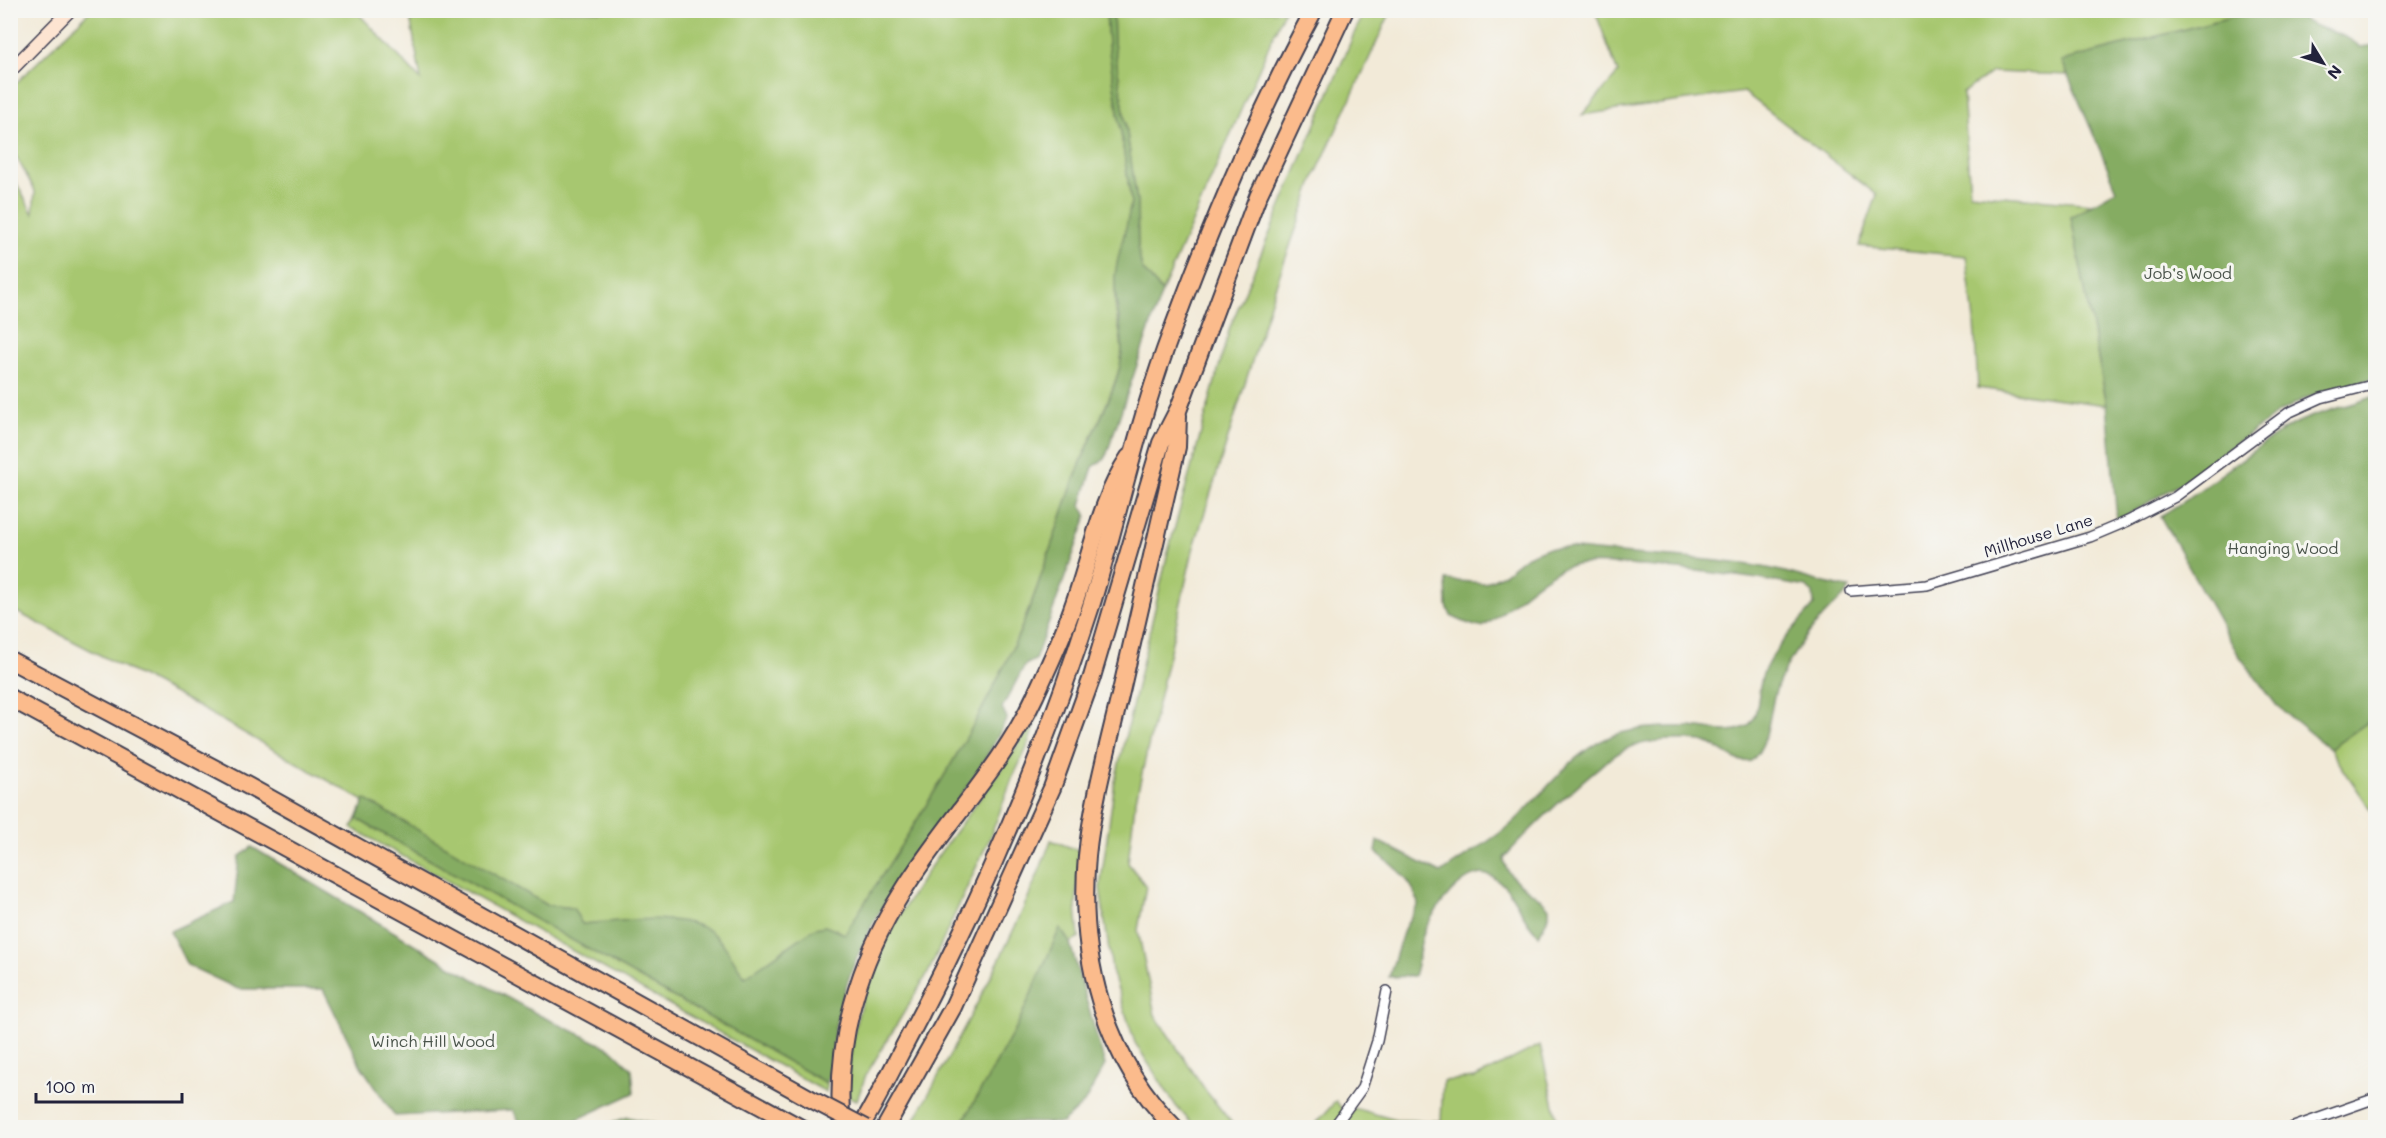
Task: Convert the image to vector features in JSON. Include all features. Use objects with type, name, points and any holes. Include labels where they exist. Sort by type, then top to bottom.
[{"type":"highway","points":[[860,1128],[935,987],[980,896],[1024,792],[1091,606],[1134,449],[1165,351],[1248,141],[1314,10]]},
{"type":"highway","points":[[885,1128],[953,1007],[1052,788],[1092,677],[1161,443],[1179,408],[1258,196],[1345,10]]},
{"type":"highway","points":[[1175,1128],[1137,1080],[1113,1036],[1096,989],[1087,944],[1085,911],[1087,854],[1107,754],[1177,447],[1179,408]]},
{"type":"highway","points":[[842,1128],[839,1095],[846,1022],[870,951],[903,891],[989,774],[1034,699],[1072,610],[1113,481],[1134,449]]},
{"type":"highway","points":[[10,660],[248,786],[866,1128]]},
{"type":"highway","points":[[10,698],[798,1126]]},
{"type":"street","points":[[10,71],[70,10]]},
{"type":"street","name":"Millhouse Lane","points":[[1851,591],[1927,585],[2015,558],[2071,544],[2128,521],[2175,496],[2288,413],[2321,398],[2376,384]]},
{"type":"street","points":[[1333,1128],[1362,1088],[1377,1041],[1387,991]]},
{"type":"street","points":[[2292,1128],[2376,1098]]},
{"type":"green space","points":[[90,11],[356,11],[421,80],[409,11],[1106,11],[1108,44],[1131,201],[1115,295],[1122,348],[1120,366],[1111,394],[1076,475],[1038,585],[1012,650],[954,759],[845,935],[836,929],[786,948],[757,971],[745,977],[736,965],[649,921],[582,924],[573,908],[547,905],[181,697],[11,609],[10,171],[33,214],[35,191],[11,147],[11,88]]},
{"type":"green space","points":[[1106,11],[1113,11],[1114,43],[1137,202],[1138,249],[1142,269],[1162,292],[1105,459],[1093,467],[1081,505],[1087,516],[1035,660],[1025,665],[1002,708],[1007,718],[974,777],[895,887],[862,946],[840,1008],[826,1083],[357,819],[365,799],[547,905],[573,908],[582,924],[649,919],[684,922],[699,926],[711,932],[721,942],[745,977],[815,928],[825,926],[845,934],[954,759],[1012,649],[1038,585],[1081,461],[1111,394],[1120,366],[1122,344],[1115,276],[1131,201],[1108,44]]},
{"type":"green space","points":[[1113,11],[1284,11],[1162,292],[1142,269],[1138,249],[1137,202],[1114,43]]},
{"type":"green space","points":[[1366,11],[1391,11],[1315,176],[1275,288],[1193,550],[1135,804],[1128,863],[1146,886],[1138,930],[1155,1015],[1206,1091],[1235,1127],[1195,1127],[1176,1106],[1135,1043],[1112,971],[1100,888],[1115,781],[1168,552],[1230,327],[1356,29]]},
{"type":"green space","points":[[1595,11],[2254,11],[2063,61],[2068,75],[1992,72],[1963,93],[1970,193],[2093,204],[2071,217],[2107,405],[1978,388],[1974,321],[1966,256],[1859,246],[1877,195],[1744,92],[1582,115],[1618,73]]},
{"type":"green space","name":"Job's Wood","points":[[2254,11],[2295,11],[2308,22],[2344,36],[2360,47],[2375,45],[2375,378],[2310,396],[2281,411],[2178,485],[2117,521],[2107,404],[2071,217],[2117,190],[2062,61]]},
{"type":"green space","name":"Hanging Wood","points":[[2375,396],[2375,717],[2330,749],[2277,706],[2238,654],[2160,516],[2192,496],[2285,429],[2307,418]]},
{"type":"green space","points":[[1547,548],[1733,563],[1768,568],[1850,588],[1802,642],[1790,661],[1776,690],[1763,744],[1751,761],[1738,760],[1708,743],[1683,740],[1645,743],[1628,748],[1616,755],[1564,798],[1504,858],[1515,880],[1549,908],[1549,916],[1539,935],[1526,920],[1505,887],[1490,876],[1480,874],[1460,884],[1434,914],[1422,937],[1414,976],[1389,977],[1404,929],[1418,905],[1408,882],[1376,852],[1378,841],[1441,873],[1509,826],[1574,760],[1604,739],[1629,731],[1655,727],[1733,731],[1748,726],[1755,713],[1765,669],[1781,643],[1814,605],[1813,593],[1806,587],[1684,570],[1588,564],[1558,570],[1487,625],[1481,627],[1469,624],[1451,616],[1447,606],[1446,580],[1485,583],[1504,574],[1527,556]]},
{"type":"green space","points":[[1044,698],[1026,750],[1012,779],[991,835],[928,973],[866,1075],[857,1100],[848,1097],[850,1056],[857,1017],[884,945],[923,878],[1012,755]]},
{"type":"green space","points":[[2375,717],[2375,816],[2330,749]]},
{"type":"green space","points":[[357,819],[826,1083],[826,1092],[352,828]]},
{"type":"green space","points":[[1051,840],[1080,851],[1076,906],[1079,938],[1070,943],[1060,929],[1017,1026],[963,1122],[912,1125],[1004,949]]},
{"type":"green space","name":"Winch Hill Wood","points":[[252,847],[454,968],[539,1015],[611,1049],[632,1069],[634,1093],[561,1127],[522,1127],[513,1110],[395,1116],[361,1066],[323,989],[238,989],[187,965],[170,931],[234,902],[239,857]]},
{"type":"green space","points":[[1060,928],[1070,943],[1105,1065],[1084,1103],[1062,1123],[963,1122],[1017,1026]]},
{"type":"green space","points":[[1540,1045],[1559,1127],[1312,1128],[1336,1101],[1348,1117],[1354,1108],[1396,1120],[1441,1121],[1443,1081],[1475,1078]]},
{"type":"green space","points":[[628,1117],[667,1127],[599,1127]]}]
